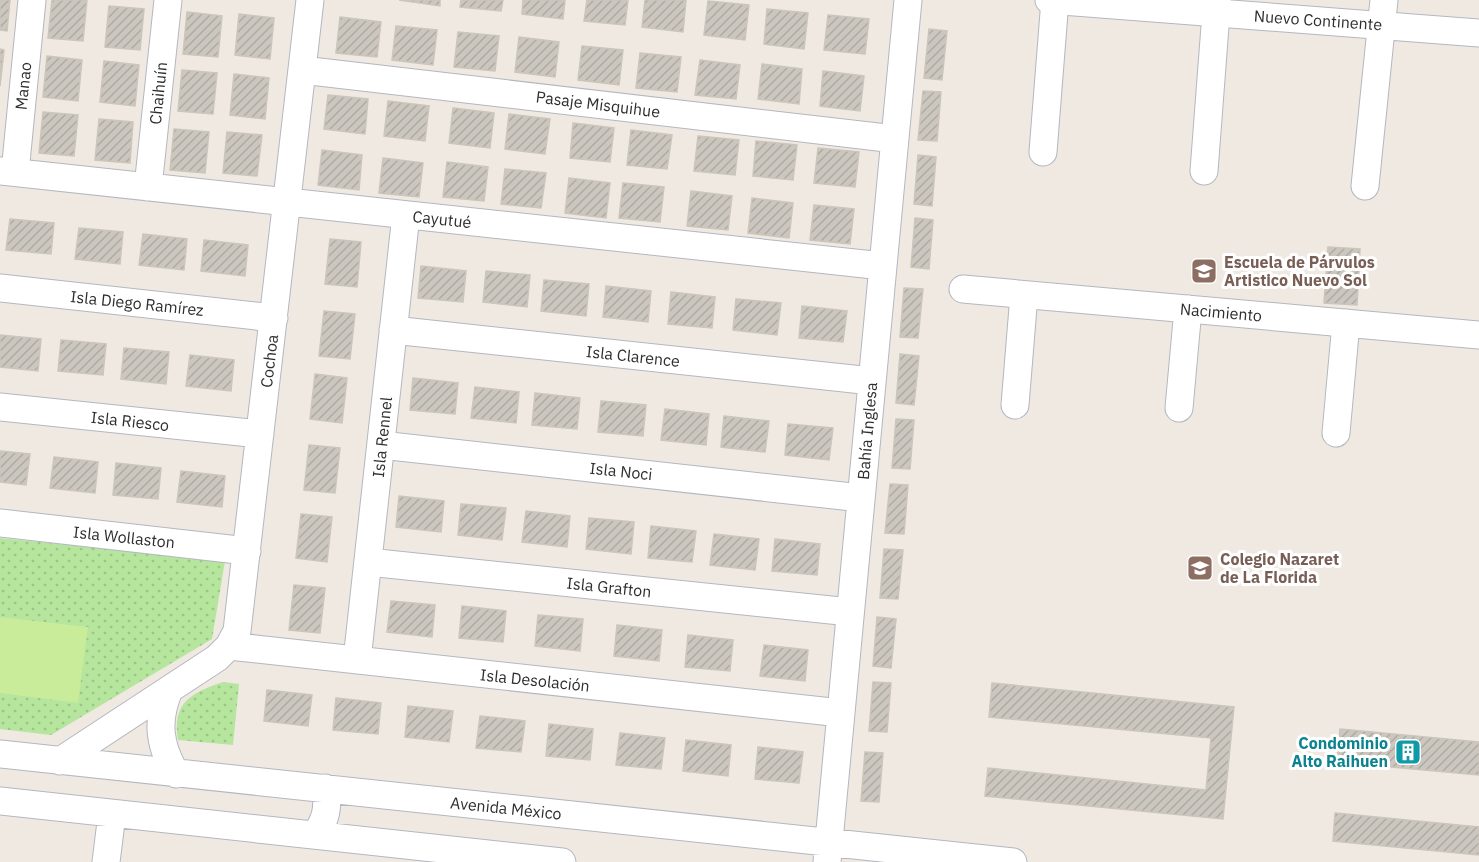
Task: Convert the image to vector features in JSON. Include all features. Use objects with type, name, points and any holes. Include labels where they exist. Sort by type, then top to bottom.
[{"type":"street","name":"Manao","points":[[7,172],[32,0]]},
{"type":"street","name":"Chaihuín","points":[[148,187],[168,0]]},
{"type":"street","name":"Cochoa","points":[[60,761],[217,658],[229,646],[239,623],[310,0]]},
{"type":"street","name":"Bahía Inglesa","points":[[828,852],[908,0]]},
{"type":"street","name":"Nuevo Continente","points":[[1049,0],[1382,13],[1479,33]]},
{"type":"street","points":[[1043,152],[1055,0]]},
{"type":"street","points":[[1204,171],[1217,6]]},
{"type":"street","points":[[1365,186],[1382,13]]},
{"type":"street","name":"Pasaje Misquihue","points":[[302,70],[895,139]]},
{"type":"street","name":"Cayutué","points":[[7,172],[883,266]]},
{"type":"street","name":"Isla Rennel","points":[[357,660],[406,215]]},
{"type":"street","name":"Isla Diego Ramírez","points":[[0,288],[274,318]]},
{"type":"street","name":"Nacimiento","points":[[963,289],[1479,335]]},
{"type":"street","points":[[1015,405],[1024,295]]},
{"type":"street","points":[[1179,408],[1188,309]]},
{"type":"street","points":[[1336,433],[1346,323]]},
{"type":"street","name":"Isla Clarence","points":[[393,330],[872,381]]},
{"type":"street","name":"Isla Riesco","points":[[0,407],[260,435]]},
{"type":"street","name":"Isla Noci","points":[[381,445],[861,498]]},
{"type":"street","name":"Isla Wollaston","points":[[0,523],[248,551]]},
{"type":"street","name":"Isla Grafton","points":[[368,562],[850,612]]},
{"type":"street","name":"Isla Desolación","points":[[229,646],[841,713]]},
{"type":"street","points":[[169,690],[160,715],[160,729],[167,759],[176,774]]},
{"type":"street","name":"Avenida México","points":[[0,754],[325,788],[828,852],[1013,862]]},
{"type":"street","points":[[315,835],[326,814],[328,801],[325,788]]},
{"type":"street","points":[[0,801],[315,835],[508,859],[562,862]]},
{"type":"street","points":[[106,862],[112,813]]},
{"type":"green space","points":[[0,538],[225,561],[212,639],[51,735],[0,729]]},
{"type":"green space","points":[[0,617],[88,627],[78,703],[0,693]]},
{"type":"green space","points":[[223,682],[239,684],[233,745],[178,740],[178,716],[186,701],[202,690]]},
{"type":"building","points":[[0,0],[10,0],[7,31],[0,30]]},
{"type":"building","points":[[52,0],[87,0],[83,41],[48,38]]},
{"type":"building","points":[[399,0],[440,0],[440,6]]},
{"type":"building","points":[[461,0],[503,0],[501,11],[460,7]]},
{"type":"building","points":[[523,0],[565,0],[563,19],[522,14]]},
{"type":"building","points":[[587,0],[628,0],[625,25],[584,21]]},
{"type":"building","points":[[645,0],[686,0],[683,32],[642,27]]},
{"type":"building","points":[[708,1],[749,5],[745,40],[704,35]]},
{"type":"building","points":[[109,6],[144,9],[140,50],[105,47]]},
{"type":"building","points":[[767,9],[808,13],[804,49],[764,44]]},
{"type":"building","points":[[187,12],[222,16],[218,57],[183,54]]},
{"type":"building","points":[[239,14],[274,18],[270,59],[235,55]]},
{"type":"building","points":[[828,15],[869,19],[865,54],[824,50]]},
{"type":"building","points":[[340,17],[381,22],[377,57],[336,53]]},
{"type":"building","points":[[396,26],[437,30],[433,65],[392,60]]},
{"type":"building","points":[[929,29],[947,31],[942,80],[924,78]]},
{"type":"building","points":[[458,32],[499,36],[495,71],[454,67]]},
{"type":"building","points":[[519,37],[559,42],[555,77],[515,72]]},
{"type":"building","points":[[582,46],[623,50],[619,85],[578,80]]},
{"type":"building","points":[[0,49],[4,50],[0,86]]},
{"type":"building","points":[[640,53],[681,57],[677,92],[636,88]]},
{"type":"building","points":[[47,56],[82,60],[78,101],[43,97]]},
{"type":"building","points":[[700,60],[740,65],[736,99],[695,95]]},
{"type":"building","points":[[104,61],[139,65],[135,106],[100,102]]},
{"type":"building","points":[[762,64],[802,69],[799,104],[758,99]]},
{"type":"building","points":[[182,70],[217,73],[213,114],[178,111]]},
{"type":"building","points":[[823,71],[864,76],[860,111],[820,106]]},
{"type":"building","points":[[234,74],[269,78],[265,119],[230,115]]},
{"type":"building","points":[[923,91],[941,92],[937,141],[918,140]]},
{"type":"building","points":[[328,95],[368,99],[365,134],[324,129]]},
{"type":"building","points":[[388,101],[429,106],[425,141],[384,136]]},
{"type":"building","points":[[453,108],[494,113],[490,148],[449,143]]},
{"type":"building","points":[[43,112],[78,115],[74,156],[39,153]]},
{"type":"building","points":[[509,114],[550,119],[545,154],[505,149]]},
{"type":"building","points":[[99,119],[133,122],[130,163],[95,160]]},
{"type":"building","points":[[573,123],[614,128],[610,162],[570,158]]},
{"type":"building","points":[[174,129],[209,132],[205,173],[170,170]]},
{"type":"building","points":[[631,130],[672,135],[667,169],[627,165]]},
{"type":"building","points":[[227,132],[262,135],[257,176],[223,173]]},
{"type":"building","points":[[698,136],[739,140],[735,175],[694,171]]},
{"type":"building","points":[[756,141],[797,145],[793,180],[753,176]]},
{"type":"building","points":[[818,148],[859,152],[855,187],[814,183]]},
{"type":"building","points":[[322,150],[362,155],[359,190],[318,185]]},
{"type":"building","points":[[918,155],[936,157],[932,206],[914,204]]},
{"type":"building","points":[[383,158],[423,163],[419,197],[379,193]]},
{"type":"building","points":[[447,162],[488,167],[484,201],[443,197]]},
{"type":"building","points":[[505,169],[546,173],[541,208],[501,204]]},
{"type":"building","points":[[569,178],[610,183],[606,218],[565,213]]},
{"type":"building","points":[[623,183],[664,187],[660,222],[619,218]]},
{"type":"building","points":[[691,191],[732,196],[728,230],[687,226]]},
{"type":"building","points":[[752,198],[793,203],[789,238],[748,233]]},
{"type":"building","points":[[814,205],[854,209],[850,244],[810,240]]},
{"type":"building","points":[[915,218],[933,220],[929,269],[911,267]]},
{"type":"building","points":[[10,219],[54,223],[51,254],[6,250]]},
{"type":"building","points":[[79,228],[123,232],[120,264],[75,259]]},
{"type":"building","points":[[143,234],[187,239],[184,270],[139,265]]},
{"type":"building","points":[[330,239],[361,242],[357,287],[325,284]]},
{"type":"building","points":[[204,240],[248,245],[245,276],[201,271]]},
{"type":"building","points":[[1328,247],[1360,249],[1357,305],[1324,303]]},
{"type":"building","points":[[421,266],[466,271],[463,302],[418,298]]},
{"type":"building","points":[[486,271],[530,275],[527,307],[483,302]]},
{"type":"building","points":[[544,280],[589,284],[586,316],[541,311]]},
{"type":"building","points":[[606,286],[651,291],[648,322],[603,317]]},
{"type":"building","points":[[904,288],[923,289],[918,338],[900,337]]},
{"type":"building","points":[[671,292],[715,297],[712,328],[668,324]]},
{"type":"building","points":[[736,299],[781,303],[777,335],[733,330]]},
{"type":"building","points":[[802,306],[847,311],[843,342],[799,338]]},
{"type":"building","points":[[324,311],[355,314],[350,359],[319,356]]},
{"type":"building","points":[[0,335],[41,339],[38,371],[0,367]]},
{"type":"building","points":[[61,340],[106,344],[103,375],[58,371]]},
{"type":"building","points":[[124,348],[169,352],[166,384],[121,379]]},
{"type":"building","points":[[900,354],[919,356],[914,405],[896,403]]},
{"type":"building","points":[[190,355],[234,360],[231,391],[186,386]]},
{"type":"building","points":[[315,374],[347,378],[342,423],[310,419]]},
{"type":"building","points":[[413,378],[458,383],[455,414],[410,410]]},
{"type":"building","points":[[475,387],[519,392],[516,423],[471,418]]},
{"type":"building","points":[[535,393],[580,398],[577,429],[532,425]]},
{"type":"building","points":[[601,401],[646,405],[643,436],[598,432]]},
{"type":"building","points":[[665,409],[709,414],[706,445],[661,440]]},
{"type":"building","points":[[724,416],[769,421],[765,452],[721,447]]},
{"type":"building","points":[[896,419],[914,420],[910,469],[892,468]]},
{"type":"building","points":[[788,424],[833,428],[829,460],[785,455]]},
{"type":"building","points":[[309,445],[340,448],[335,493],[304,490]]},
{"type":"building","points":[[0,451],[30,454],[26,485],[0,482]]},
{"type":"building","points":[[54,457],[98,462],[95,493],[50,488]]},
{"type":"building","points":[[116,463],[161,468],[158,499],[113,495]]},
{"type":"building","points":[[181,471],[225,476],[222,507],[177,502]]},
{"type":"building","points":[[890,484],[908,485],[904,534],[885,533]]},
{"type":"building","points":[[399,496],[444,501],[441,532],[396,527]]},
{"type":"building","points":[[461,504],[506,508],[502,540],[458,535]]},
{"type":"building","points":[[526,511],[570,516],[567,547],[522,542]]},
{"type":"building","points":[[301,514],[332,517],[327,562],[296,558]]},
{"type":"building","points":[[589,518],[634,522],[631,554],[586,549]]},
{"type":"building","points":[[651,526],[696,531],[692,562],[648,558]]},
{"type":"building","points":[[714,534],[759,539],[755,570],[710,565]]},
{"type":"building","points":[[775,539],[820,544],[817,575],[772,571]]},
{"type":"building","points":[[884,549],[903,550],[898,599],[880,598]]},
{"type":"building","points":[[294,585],[325,588],[320,633],[289,630]]},
{"type":"building","points":[[391,601],[435,605],[432,637],[387,632]]},
{"type":"building","points":[[462,606],[506,611],[503,642],[459,638]]},
{"type":"building","points":[[538,615],[583,619],[580,651],[535,646]]},
{"type":"building","points":[[877,617],[896,619],[891,668],[873,666]]},
{"type":"building","points":[[617,625],[662,630],[659,661],[614,656]]},
{"type":"building","points":[[688,635],[733,640],[730,671],[685,667]]},
{"type":"building","points":[[764,645],[808,650],[805,681],[760,676]]},
{"type":"building","points":[[873,682],[891,683],[887,732],[869,731]]},
{"type":"building","points":[[992,683],[1234,707],[1223,819],[985,796],[988,768],[1206,790],[1211,738],[989,717]]},
{"type":"building","points":[[267,690],[312,695],[308,726],[264,721]]},
{"type":"building","points":[[336,698],[381,703],[378,734],[333,730]]},
{"type":"building","points":[[408,706],[453,711],[449,742],[405,737]]},
{"type":"building","points":[[480,716],[525,721],[521,752],[476,748]]},
{"type":"building","points":[[549,724],[593,729],[590,760],[546,756]]},
{"type":"building","name":"Condominio Alto Raihuen","points":[[1340,729],[1479,742],[1479,775],[1337,762]]},
{"type":"building","points":[[620,733],[665,738],[661,769],[616,765]]},
{"type":"building","points":[[686,740],[731,745],[728,776],[683,771]]},
{"type":"building","points":[[758,747],[803,752],[799,783],[755,779]]},
{"type":"building","points":[[865,752],[883,753],[879,802],[861,801]]},
{"type":"building","name":"Condominio Alto Raihuen","points":[[1335,813],[1479,827],[1479,855],[1333,841]]},
{"type":"place","name":"Escuela de Párvulos Artistico Nuevo Sol","points":[[1204,271]]},
{"type":"place","name":"Colegio Nazaret de La Florida","points":[[1200,568]]},
{"type":"place","name":"Condominio Alto Raihuen","points":[[1408,752]]}]
